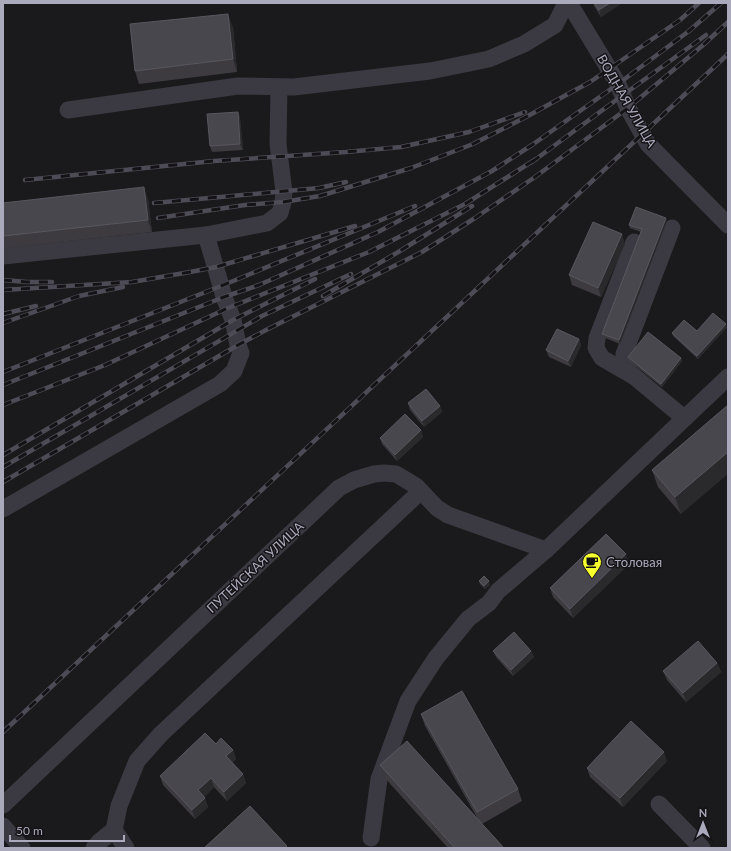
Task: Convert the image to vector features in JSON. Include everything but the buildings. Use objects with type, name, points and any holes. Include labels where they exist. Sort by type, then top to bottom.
[{"type":"street","points":[[68,110],[238,86],[294,87],[430,71],[489,59],[524,44],[554,25],[567,3]]},
{"type":"street","name":"ВОДНАЯ УЛИЦА","points":[[567,3],[610,69],[628,108],[648,144],[728,225]]},
{"type":"street","points":[[3,256],[206,235],[267,223],[280,212],[284,192],[278,144],[279,87]]},
{"type":"street","points":[[672,228],[624,354],[624,363],[630,373],[684,418]]},
{"type":"street","points":[[3,509],[220,384],[234,371],[242,353],[238,345],[233,320],[224,297],[206,235]]},
{"type":"street","points":[[634,242],[597,338],[596,348],[602,358],[635,377]]},
{"type":"street","points":[[371,838],[379,779],[408,701],[436,658],[468,619],[489,603],[498,591],[546,550],[728,377]]},
{"type":"street","name":"ПУТЕЙСКАЯ УЛИЦА","points":[[3,805],[339,488],[354,480],[374,474],[396,474],[416,486],[437,508],[448,515],[546,550]]},
{"type":"street","points":[[94,848],[114,830],[118,806],[137,761],[161,734],[421,491]]},
{"type":"street","points":[[659,804],[702,848]]},
{"type":"street","points":[[3,826],[22,848]]},
{"type":"street","points":[[114,830],[126,848]]},
{"type":"railway","points":[[158,218],[320,196],[411,168],[473,144],[590,82],[680,20],[699,3]]},
{"type":"railway","points":[[3,385],[224,297],[259,285],[378,232],[492,171],[532,145],[689,31],[721,3]]},
{"type":"railway","points":[[3,482],[238,345],[422,252],[535,177],[628,108],[702,46],[728,22]]},
{"type":"railway","points":[[532,162],[706,35]]},
{"type":"railway","points":[[3,732],[728,54]]},
{"type":"railway","points":[[25,180],[214,161],[401,147],[469,132],[525,112]]},
{"type":"railway","points":[[3,405],[105,365],[228,308],[369,252],[465,204],[536,159]]},
{"type":"railway","points":[[154,203],[319,188],[346,182]]},
{"type":"railway","points":[[3,372],[221,286],[415,206]]},
{"type":"railway","points":[[323,296],[400,251],[472,206]]},
{"type":"railway","points":[[3,290],[132,282],[190,272],[216,267],[355,226]]},
{"type":"railway","points":[[3,467],[262,316],[351,274]]},
{"type":"railway","points":[[3,455],[233,320],[315,279]]},
{"type":"railway","points":[[3,280],[52,282]]},
{"type":"railway","points":[[3,323],[79,296],[123,287]]},
{"type":"railway","points":[[3,314],[36,306]]},
{"type":"place","name":"Столовая","points":[[592,579]]}]
